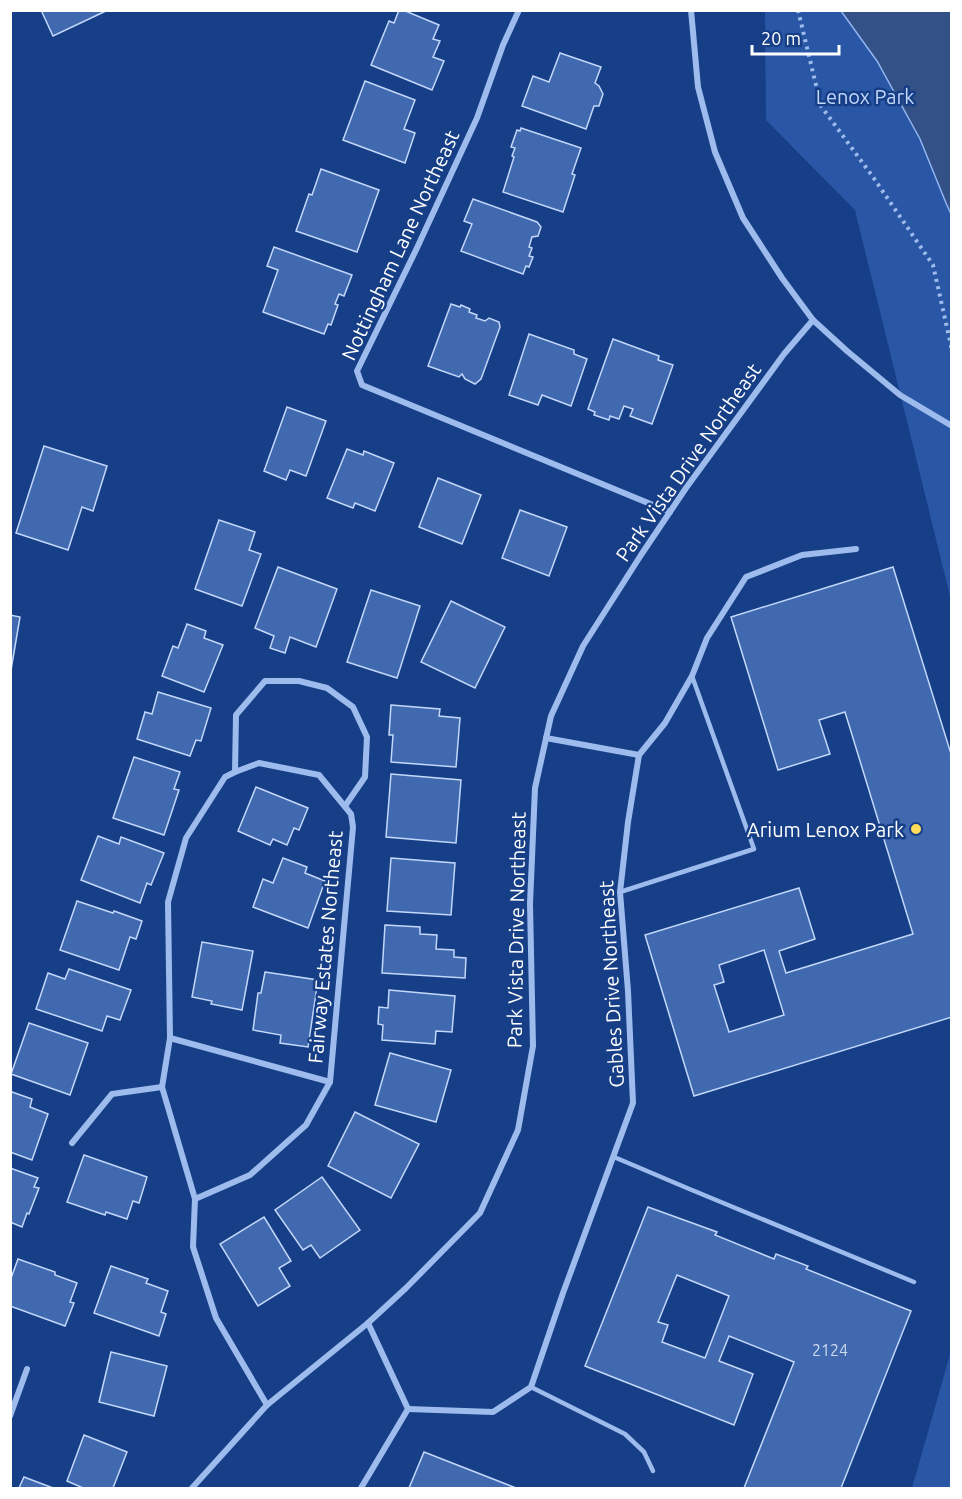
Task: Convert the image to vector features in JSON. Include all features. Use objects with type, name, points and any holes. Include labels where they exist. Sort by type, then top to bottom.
[{"type":"street","name":"Nottingham Lane Northeast","points":[[519,10],[503,45],[477,118],[357,371],[362,385],[670,512]]},
{"type":"street","points":[[691,10],[698,87],[715,152],[743,218],[813,320],[900,395],[950,425]]},
{"type":"street","name":"Park Vista Drive Northeast","points":[[192,1488],[267,1404],[368,1323],[480,1213],[518,1130],[533,1046],[530,904],[535,788],[551,716],[583,646],[641,555],[784,354],[813,320]]},
{"type":"street","name":"Gables Drive Northeast","points":[[531,1387],[633,1103],[628,991],[620,892],[639,755],[665,723],[692,676],[707,638],[746,577],[802,555],[856,549]]},
{"type":"street","name":"Fairway Estates Northeast","points":[[195,1199],[250,1175],[306,1125],[330,1082],[353,827],[351,814],[345,806],[365,777],[367,737],[353,707],[327,688],[298,681],[265,681],[236,715],[235,772]]},
{"type":"street","points":[[546,738],[639,755]]},
{"type":"street","points":[[267,1404],[216,1317],[193,1247],[195,1199],[162,1087],[170,1038],[168,902],[186,838],[225,777],[259,763],[319,775],[345,806]]},
{"type":"street","points":[[170,1038],[330,1082]]},
{"type":"street","points":[[72,1143],[112,1094],[162,1087]]},
{"type":"street","points":[[368,1323],[408,1409]]},
{"type":"street","points":[[10,1416],[27,1369]]},
{"type":"street","points":[[408,1409],[493,1412],[531,1387]]},
{"type":"street","points":[[362,1488],[408,1409]]},
{"type":"lane","points":[[620,892],[754,849],[692,676]]},
{"type":"lane","points":[[614,1156],[914,1282]]},
{"type":"lane","points":[[531,1387],[625,1434],[644,1452],[653,1471]]},
{"type":"path","points":[[798,10],[821,106],[933,265],[951,350]]},
{"type":"green space","name":"Lenox Park","points":[[765,11],[951,11],[951,600],[855,210],[766,120]]},
{"type":"green space","points":[[951,1351],[951,1488],[912,1488]]},
{"type":"shaded area","points":[[841,11],[951,11],[951,214],[920,139],[877,61]]},
{"type":"building","points":[[41,10],[108,10],[53,36]]},
{"type":"building","points":[[399,10],[439,25],[433,39],[440,41],[433,57],[444,61],[432,90],[371,65],[389,21],[394,23]]},
{"type":"building","points":[[560,53],[601,67],[595,83],[603,94],[599,106],[594,106],[586,129],[522,106],[533,76],[549,82]]},
{"type":"building","points":[[365,81],[415,100],[404,129],[415,133],[405,163],[343,140]]},
{"type":"building","points":[[521,128],[581,148],[563,212],[503,192],[514,157],[512,156],[515,148],[511,147],[517,130],[520,131]]},
{"type":"building","points":[[321,169],[379,190],[357,252],[296,231]]},
{"type":"building","points":[[473,199],[537,222],[541,227],[538,236],[532,237],[529,256],[533,257],[523,274],[461,251],[472,224],[464,221]]},
{"type":"building","points":[[274,247],[352,275],[344,296],[339,294],[331,325],[328,324],[324,334],[263,312],[278,270],[267,266]]},
{"type":"building","points":[[451,304],[470,309],[469,312],[477,315],[476,318],[485,321],[489,318],[499,322],[500,327],[481,379],[475,384],[465,379],[462,374],[459,377],[428,366]]},
{"type":"building","points":[[529,334],[574,350],[574,354],[587,359],[571,406],[542,395],[538,405],[509,395]]},
{"type":"building","points":[[613,339],[659,356],[658,360],[673,365],[652,424],[630,416],[633,409],[624,406],[619,419],[610,416],[609,420],[594,415],[595,412],[588,409]]},
{"type":"building","points":[[287,407],[326,421],[306,476],[290,470],[286,480],[264,471]]},
{"type":"building","points":[[44,446],[107,466],[93,511],[82,507],[68,550],[16,533]]},
{"type":"building","points":[[347,449],[363,455],[364,451],[394,463],[375,511],[355,503],[353,508],[327,498]]},
{"type":"building","points":[[438,478],[481,495],[462,544],[419,527]]},
{"type":"building","points":[[520,510],[567,527],[549,576],[502,558]]},
{"type":"building","points":[[219,520],[255,532],[249,550],[261,554],[242,606],[195,589]]},
{"type":"building","points":[[278,567],[337,589],[316,647],[290,637],[285,653],[270,648],[274,636],[255,628]]},
{"type":"building","name":"Arium Lenox Park","points":[[893,567],[952,757],[952,1017],[694,1096],[645,935],[799,888],[815,939],[779,951],[786,973],[913,934],[845,712],[819,720],[830,754],[778,770],[731,617]],"holes":[[[764,950],[784,1015],[729,1032],[714,985],[724,982],[719,965]]]},
{"type":"building","points":[[371,590],[420,606],[397,678],[347,662]]},
{"type":"building","points":[[451,601],[505,627],[475,688],[421,662]]},
{"type":"building","points":[[10,615],[20,617],[10,676]]},
{"type":"building","points":[[187,624],[206,631],[204,638],[223,645],[204,692],[162,676],[173,646],[178,648]]},
{"type":"building","points":[[158,692],[211,708],[201,741],[196,740],[190,756],[137,739],[145,712],[152,714]]},
{"type":"building","points":[[391,705],[440,709],[439,716],[460,718],[456,767],[391,762],[393,735],[389,735]]},
{"type":"building","points":[[134,757],[180,772],[174,789],[179,790],[164,835],[113,818]]},
{"type":"building","points":[[391,774],[461,780],[456,843],[386,837]]},
{"type":"building","points":[[256,787],[308,808],[299,830],[294,828],[287,845],[273,839],[270,845],[238,831]]},
{"type":"building","points":[[98,836],[119,844],[121,837],[164,853],[151,885],[147,883],[140,903],[81,880]]},
{"type":"building","points":[[283,858],[307,867],[305,873],[325,881],[308,928],[253,907],[263,879],[273,883]]},
{"type":"building","points":[[391,858],[455,863],[451,915],[387,911]]},
{"type":"building","points":[[77,901],[142,921],[136,939],[130,937],[119,970],[60,950]]},
{"type":"building","points":[[385,925],[420,927],[420,934],[437,935],[436,949],[454,950],[454,957],[466,958],[465,978],[382,973]]},
{"type":"building","points":[[202,942],[253,951],[242,1010],[211,1004],[212,1001],[192,997]]},
{"type":"building","points":[[69,969],[131,990],[120,1020],[107,1016],[102,1031],[36,1009],[48,973],[65,979]]},
{"type":"building","points":[[265,972],[318,980],[308,1047],[280,1043],[281,1035],[253,1030],[258,993],[261,993]]},
{"type":"building","points":[[389,990],[455,996],[452,1032],[436,1031],[435,1044],[382,1040],[383,1025],[378,1024],[379,1007],[388,1008]]},
{"type":"building","points":[[29,1023],[88,1043],[70,1095],[11,1074]]},
{"type":"building","points":[[390,1053],[451,1070],[436,1122],[375,1105]]},
{"type":"building","points":[[12,1092],[32,1099],[30,1107],[48,1114],[32,1160],[10,1152],[10,1095]]},
{"type":"building","points":[[355,1112],[419,1144],[391,1198],[328,1166]]},
{"type":"building","points":[[84,1155],[147,1177],[139,1203],[133,1201],[127,1219],[106,1212],[105,1215],[67,1202]]},
{"type":"building","points":[[10,1168],[38,1178],[34,1187],[39,1188],[22,1227],[10,1222]]},
{"type":"building","points":[[322,1177],[360,1230],[320,1258],[311,1245],[303,1250],[275,1210]]},
{"type":"building","points":[[648,1207],[717,1232],[715,1235],[774,1259],[776,1254],[808,1266],[806,1269],[911,1311],[841,1488],[744,1488],[794,1362],[729,1336],[719,1361],[753,1374],[734,1425],[585,1366]],"holes":[[[677,1275],[729,1296],[705,1358],[662,1342],[668,1325],[658,1322]]]},
{"type":"building","points":[[264,1217],[291,1261],[279,1268],[290,1286],[258,1306],[220,1244]]},
{"type":"building","points":[[18,1259],[55,1272],[55,1275],[77,1283],[70,1302],[74,1303],[65,1326],[10,1306],[10,1281]]},
{"type":"building","points":[[111,1266],[148,1279],[146,1283],[168,1291],[161,1312],[166,1314],[159,1336],[94,1313]]},
{"type":"building","points":[[111,1352],[167,1366],[154,1416],[99,1402]]},
{"type":"building","points":[[84,1435],[127,1452],[113,1488],[81,1488],[67,1481]]},
{"type":"building","points":[[424,1452],[516,1488],[409,1488]]},
{"type":"building","points":[[24,1477],[53,1488],[19,1488]]},
{"type":"place","name":"Arium Lenox Park","points":[[916,829]]}]
